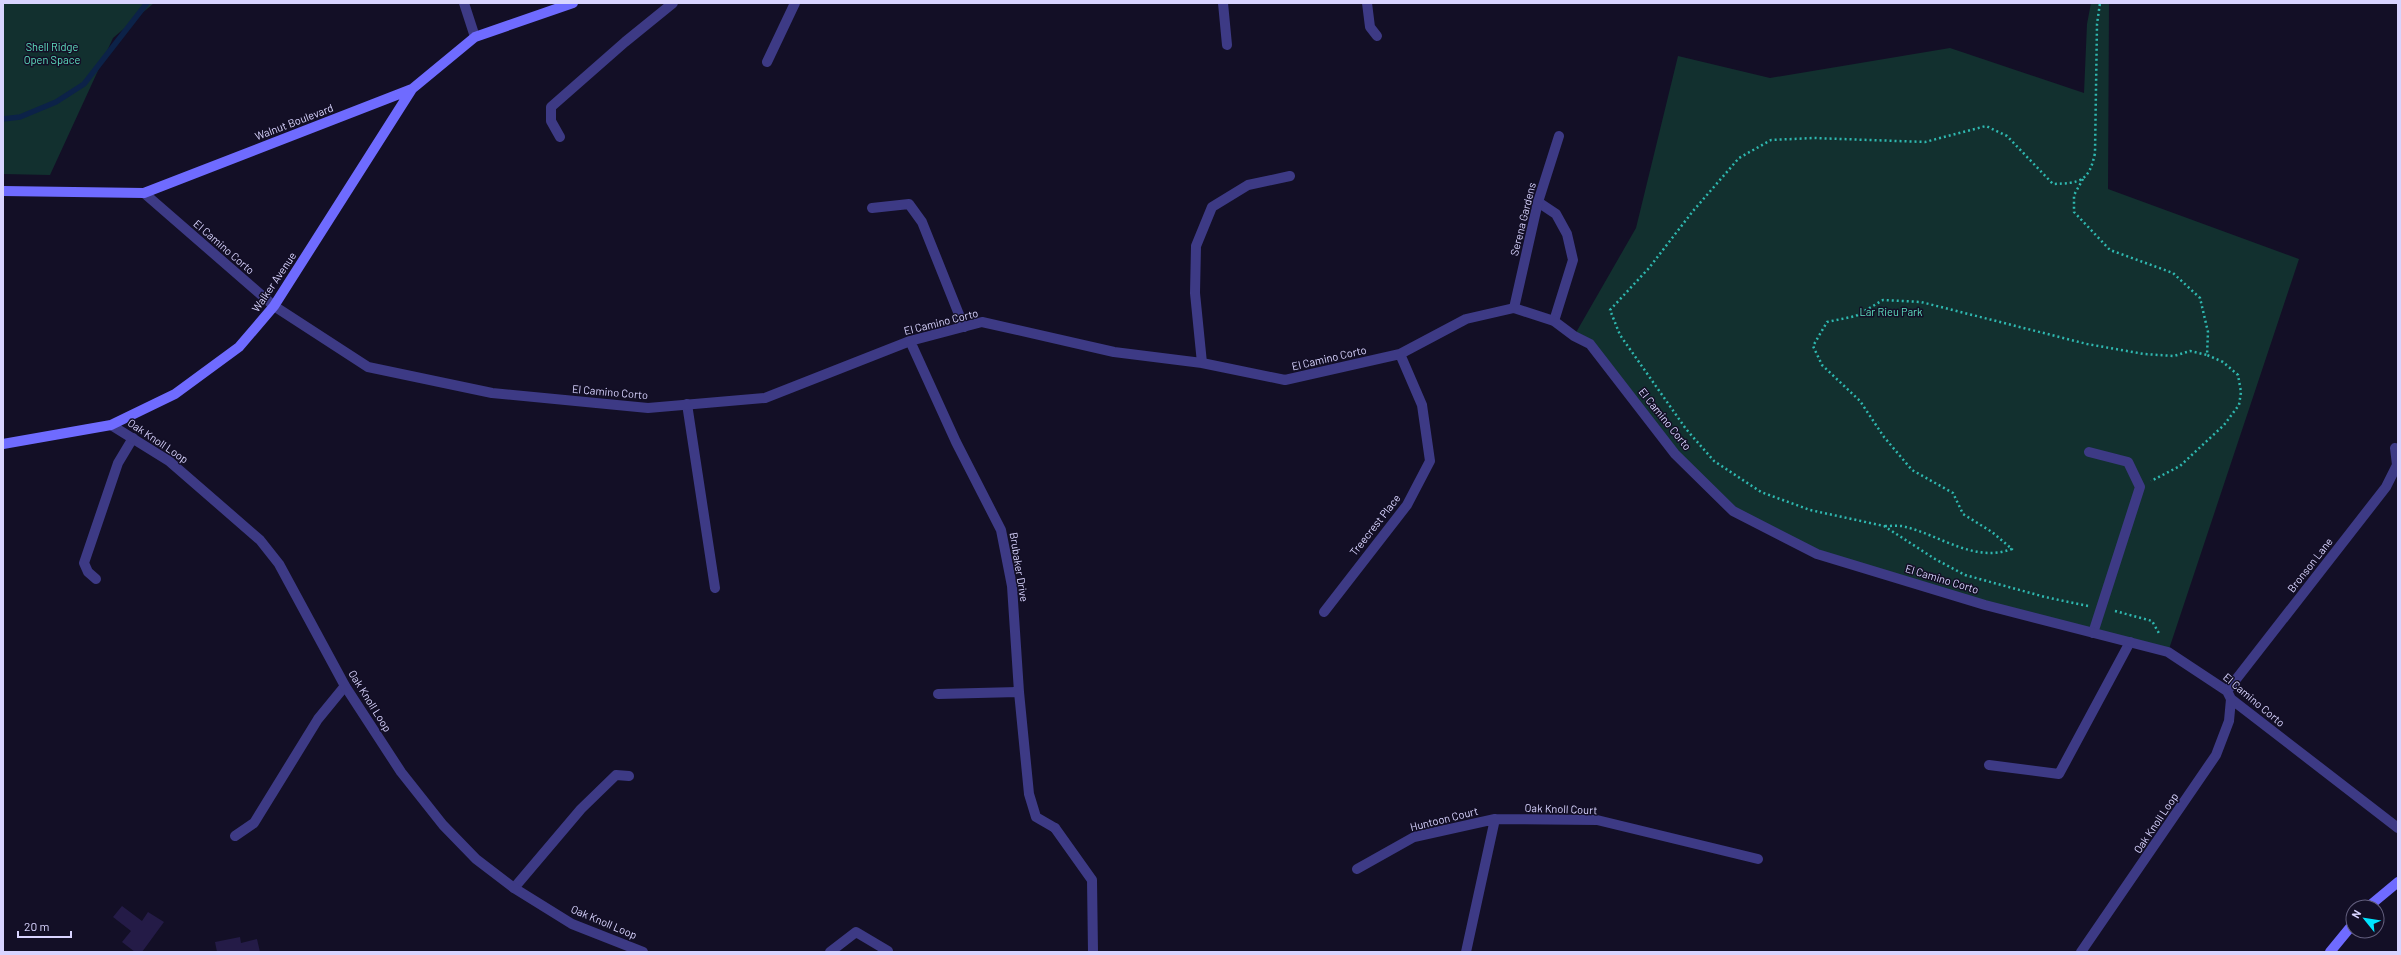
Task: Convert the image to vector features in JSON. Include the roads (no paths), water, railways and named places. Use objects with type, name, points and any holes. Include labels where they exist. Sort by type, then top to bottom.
[{"type":"street","points":[[464,3],[475,37]]},
{"type":"street","name":"Walnut Boulevard","points":[[3,191],[144,193],[412,89],[475,37],[573,3]]},
{"type":"street","points":[[560,137],[551,120],[550,106],[624,42],[673,3]]},
{"type":"street","points":[[767,62],[795,3]]},
{"type":"street","points":[[1223,3],[1227,45]]},
{"type":"street","points":[[1367,3],[1370,27],[1377,36]]},
{"type":"street","name":"Walker Avenue","points":[[3,444],[111,425],[175,394],[208,372],[239,347],[274,306],[412,89]]},
{"type":"street","name":"Serena Gardens","points":[[1514,308],[1538,202],[1559,136]]},
{"type":"street","points":[[1202,363],[1195,292],[1196,246],[1212,207],[1248,185],[1290,176]]},
{"type":"street","name":"El Camino Corto","points":[[144,193],[274,306],[368,367],[492,393],[648,408],[765,398],[910,341],[982,322],[1114,352],[1202,363],[1285,380],[1400,354],[1466,320],[1514,308],[1554,321],[1574,336],[1590,344],[1675,454],[1733,511],[1817,554],[1985,605],[2168,652],[2229,695],[2398,828]]},
{"type":"street","points":[[1538,202],[1556,214],[1567,234],[1572,260],[1554,321]]},
{"type":"street","points":[[872,208],[909,204],[922,222],[964,327]]},
{"type":"street","name":"Brubaker Drive","points":[[910,341],[956,442],[1001,530],[1012,586],[1028,794],[1036,817],[1055,828],[1092,880],[1093,952]]},
{"type":"street","name":"Treecrest Place","points":[[1324,612],[1407,505],[1430,461],[1422,405],[1400,354]]},
{"type":"street","points":[[687,404],[715,588]]},
{"type":"street","name":"Oak Knoll Loop","points":[[111,425],[169,461],[260,540],[279,564],[345,686],[401,772],[443,825],[476,859],[514,888],[572,924],[643,952]]},
{"type":"street","points":[[96,579],[88,572],[84,563],[118,463],[133,438]]},
{"type":"street","name":"Bronson Lane","points":[[2229,695],[2386,487],[2397,465],[2395,448]]},
{"type":"street","points":[[2089,452],[2128,462],[2140,487],[2093,632]]},
{"type":"street","points":[[1988,765],[2059,774],[2130,642]]},
{"type":"street","points":[[235,836],[254,823],[318,720],[345,686]]},
{"type":"street","points":[[938,694],[1019,692]]},
{"type":"street","name":"Oak Knoll Loop","points":[[2081,952],[2216,755],[2229,721],[2229,695]]},
{"type":"street","points":[[514,888],[581,809],[616,775],[629,776]]},
{"type":"street","points":[[1466,952],[1495,819]]},
{"type":"street","name":"Oak Knoll Court","points":[[1495,819],[1597,820],[1758,859]]},
{"type":"street","name":"Huntoon Court","points":[[1357,869],[1414,837],[1495,819]]},
{"type":"street","points":[[2378,899],[2398,882]]},
{"type":"street","points":[[830,952],[856,932],[888,951]]},
{"type":"street","points":[[2330,952],[2345,934]]},
{"type":"waterway","points":[[3,119],[20,117],[56,102],[84,84],[147,3]]},
{"type":"park label","name":"Shell Ridge Open Space","points":[[52,53]]},
{"type":"park label","name":"Lar Rieu Park","points":[[1891,312]]}]
